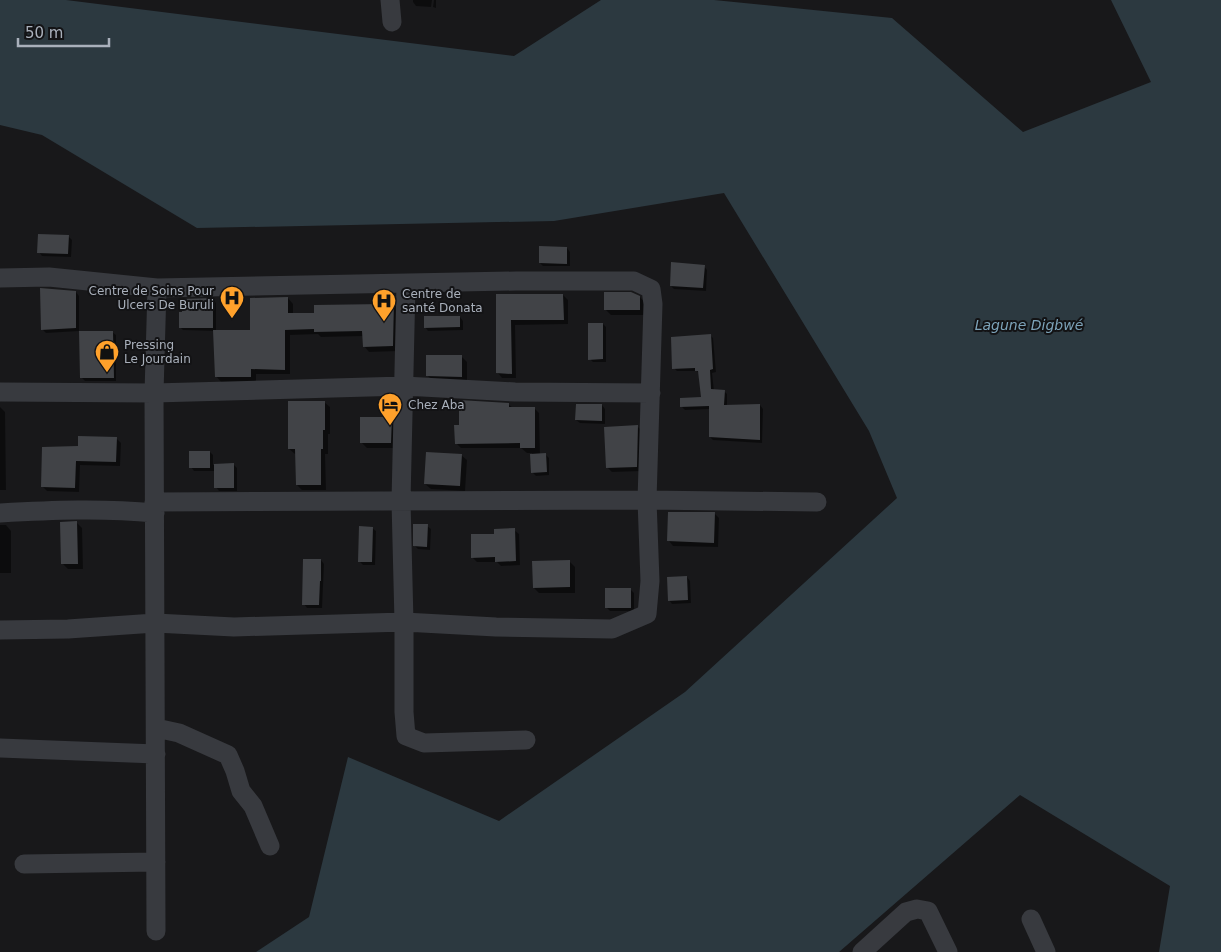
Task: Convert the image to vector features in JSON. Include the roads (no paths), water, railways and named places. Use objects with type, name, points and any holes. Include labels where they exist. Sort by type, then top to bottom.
[{"type":"street","points":[[390,0],[392,22]]},
{"type":"street","points":[[0,278],[49,277],[157,288],[516,281],[634,281],[651,289],[652,296],[647,500],[650,581],[647,614],[612,629],[404,622],[234,627],[155,623],[68,629],[0,630]]},
{"type":"street","points":[[406,284],[401,501],[406,736],[424,743],[526,740]]},
{"type":"street","points":[[156,931],[154,393],[157,288]]},
{"type":"street","points":[[0,392],[154,393],[404,386],[515,392],[651,393]]},
{"type":"street","points":[[0,514],[45,510],[111,510],[401,501],[647,500],[817,502]]},
{"type":"street","points":[[156,728],[179,733],[228,755],[241,791],[253,806],[270,846]]},
{"type":"street","points":[[0,748],[156,754]]},
{"type":"street","points":[[24,864],[156,862]]},
{"type":"street","points":[[862,952],[906,912],[917,908],[928,910],[948,952]]},
{"type":"street","points":[[1031,919],[1046,952]]},
{"type":"water","name":"Lagune Digbwé","points":[[0,0],[66,0],[514,56],[601,0],[714,0],[892,18],[1023,132],[1151,82],[1111,0],[1221,0],[1221,952],[1159,952],[1170,886],[1020,795],[839,952],[256,952],[309,917],[348,757],[499,821],[685,692],[897,498],[869,431],[724,193],[554,221],[197,228],[42,135],[0,125]]},
{"type":"place","name":"Centre de Soins Pour Ulcers De Buruli","points":[[232,319]]},
{"type":"place","name":"Centre de santé Donata","points":[[384,322]]},
{"type":"place","name":"Pressing Le Jourdain","points":[[107,373]]},
{"type":"place","name":"Chez Aba","points":[[390,426]]}]
